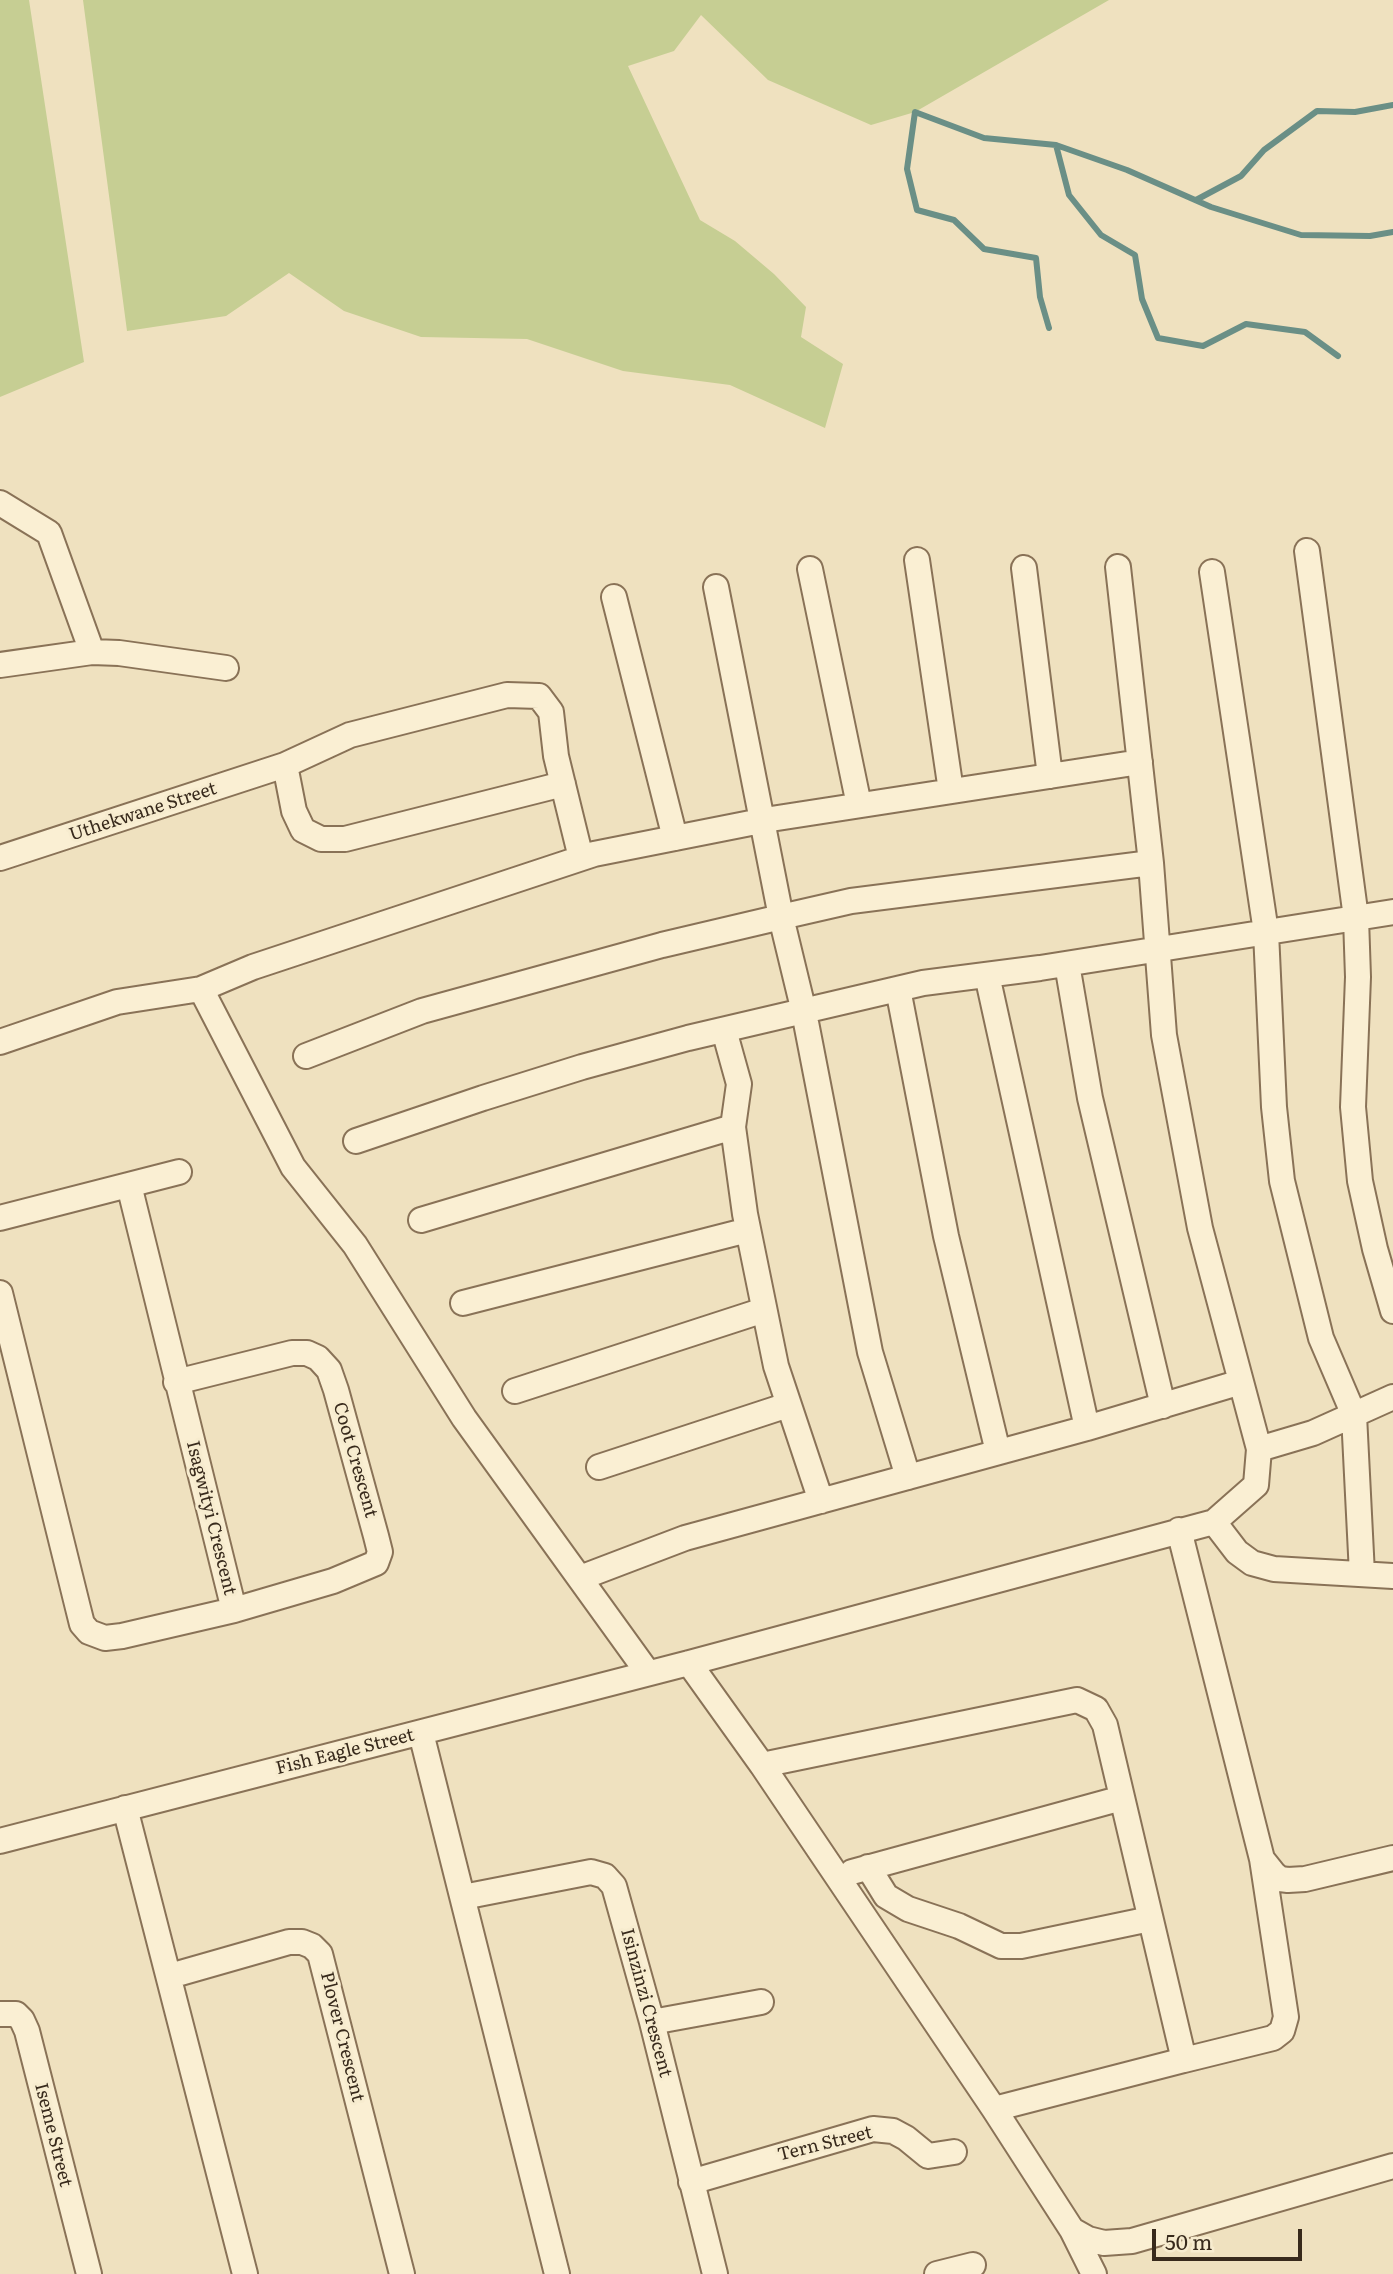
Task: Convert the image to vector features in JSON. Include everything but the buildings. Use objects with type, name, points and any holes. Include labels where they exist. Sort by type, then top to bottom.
[{"type":"street","points":[[0,503],[49,533],[92,652]]},
{"type":"street","points":[[1307,551],[1356,918],[1358,977],[1353,1107],[1360,1181],[1375,1249],[1393,1311]]},
{"type":"street","points":[[917,560],[951,791]]},
{"type":"street","points":[[1118,567],[1152,863],[1164,1035],[1200,1228],[1259,1448],[1256,1485],[1214,1522],[1237,1552],[1252,1563],[1273,1569],[1393,1576]]},
{"type":"street","points":[[1024,568],[1050,776]]},
{"type":"street","points":[[810,569],[859,805]]},
{"type":"street","points":[[1212,572],[1266,932],[1275,1107],[1282,1181],[1321,1338],[1354,1415],[1362,1574]]},
{"type":"street","points":[[716,587],[761,821],[804,1012],[870,1352],[908,1477]]},
{"type":"street","points":[[614,597],[675,838]]},
{"type":"street","points":[[0,664],[92,652],[226,667]]},
{"type":"street","name":"Uthekwane Street","points":[[0,858],[285,765],[350,734],[506,695],[539,696],[551,712],[556,755],[563,784]]},
{"type":"street","points":[[0,1042],[117,1002],[201,989],[253,967],[580,858],[761,821],[1140,762]]},
{"type":"street","points":[[285,765],[294,811],[303,830],[321,839],[345,839],[563,784],[580,858]]},
{"type":"street","points":[[306,1056],[422,1011],[662,945],[851,901],[1152,863]]},
{"type":"street","points":[[356,1141],[582,1067],[923,983],[1067,964],[1393,912]]},
{"type":"street","points":[[1067,964],[1090,1098],[1163,1406]]},
{"type":"street","points":[[987,975],[1087,1428]]},
{"type":"street","points":[[201,989],[293,1167],[355,1245],[464,1418],[648,1673]]},
{"type":"street","points":[[898,989],[946,1236],[998,1452]]},
{"type":"street","points":[[724,1030],[739,1084],[733,1127],[748,1230],[764,1310],[776,1366],[821,1501]]},
{"type":"street","points":[[421,1220],[733,1127]]},
{"type":"street","points":[[0,1217],[179,1172]]},
{"type":"street","name":"Isagwityi Crescent","points":[[0,1293],[82,1624],[89,1632],[105,1638],[234,1610],[129,1185]]},
{"type":"street","points":[[463,1303],[748,1230]]},
{"type":"street","points":[[515,1391],[764,1310]]},
{"type":"street","name":"Coot Crescent","points":[[176,1382],[292,1353],[307,1353],[318,1358],[329,1370],[336,1390],[376,1536],[380,1552],[376,1563],[333,1581],[234,1610]]},
{"type":"street","points":[[580,1578],[684,1538],[1087,1428],[1241,1382]]},
{"type":"street","points":[[1259,1448],[1313,1433],[1393,1397]]},
{"type":"street","points":[[599,1466],[788,1405]]},
{"type":"street","name":"Fish Eagle Street","points":[[0,1840],[648,1673],[1214,1522]]},
{"type":"street","points":[[993,2109],[1273,2038],[1282,2031],[1286,2017],[1262,1860],[1179,1530]]},
{"type":"street","points":[[689,1662],[762,1765],[993,2109],[1072,2230],[1094,2274]]},
{"type":"street","points":[[762,1765],[1077,1700],[1096,1709],[1105,1725],[1184,2060]]},
{"type":"street","points":[[421,1732],[557,2274]]},
{"type":"street","points":[[836,1876],[1122,1798]]},
{"type":"street","points":[[125,1808],[245,2274]]},
{"type":"street","points":[[1262,1860],[1280,1879],[1288,1880],[1305,1879],[1393,1858]]},
{"type":"street","points":[[868,1867],[886,1896],[908,1909],[959,1926],[1001,1946],[1021,1946],[1150,1919]]},
{"type":"street","name":"Isinzinzi Crescent","points":[[463,1898],[592,1872],[605,1876],[614,1886],[652,2022],[715,2274]]},
{"type":"street","name":"Plover Crescent","points":[[170,1976],[289,1942],[302,1942],[312,1946],[320,1954],[402,2274]]},
{"type":"street","points":[[652,2022],[761,2003]]},
{"type":"street","name":"Iseme Street","points":[[0,2014],[16,2014],[27,2031],[89,2274]]},
{"type":"street","name":"Tern Street","points":[[691,2182],[873,2129],[893,2131],[928,2155],[954,2152]]},
{"type":"street","points":[[1072,2230],[1088,2239],[1104,2243],[1132,2241],[1393,2166]]},
{"type":"street","points":[[937,2274],[973,2265]]},
{"type":"green space","points":[[0,0],[29,0],[84,362],[0,397]]},
{"type":"green space","points":[[83,0],[1109,0],[915,112],[871,125],[768,80],[701,15],[674,51],[628,66],[700,220],[735,241],[774,274],[806,307],[801,337],[843,364],[825,428],[730,385],[623,371],[527,339],[421,337],[344,311],[289,273],[226,316],[127,331]]},
{"type":"waterway","points":[[1196,200],[1241,176],[1264,150],[1317,111],[1355,112],[1393,105]]},
{"type":"waterway","points":[[1049,328],[1040,297],[1036,258],[984,249],[954,220],[917,210],[907,169],[915,112],[984,138],[1056,145],[1127,170],[1211,207],[1301,235],[1370,236],[1393,232]]},
{"type":"waterway","points":[[1056,145],[1069,195],[1101,235],[1135,255],[1142,299],[1158,338],[1203,346],[1246,324],[1305,332],[1338,356]]}]
